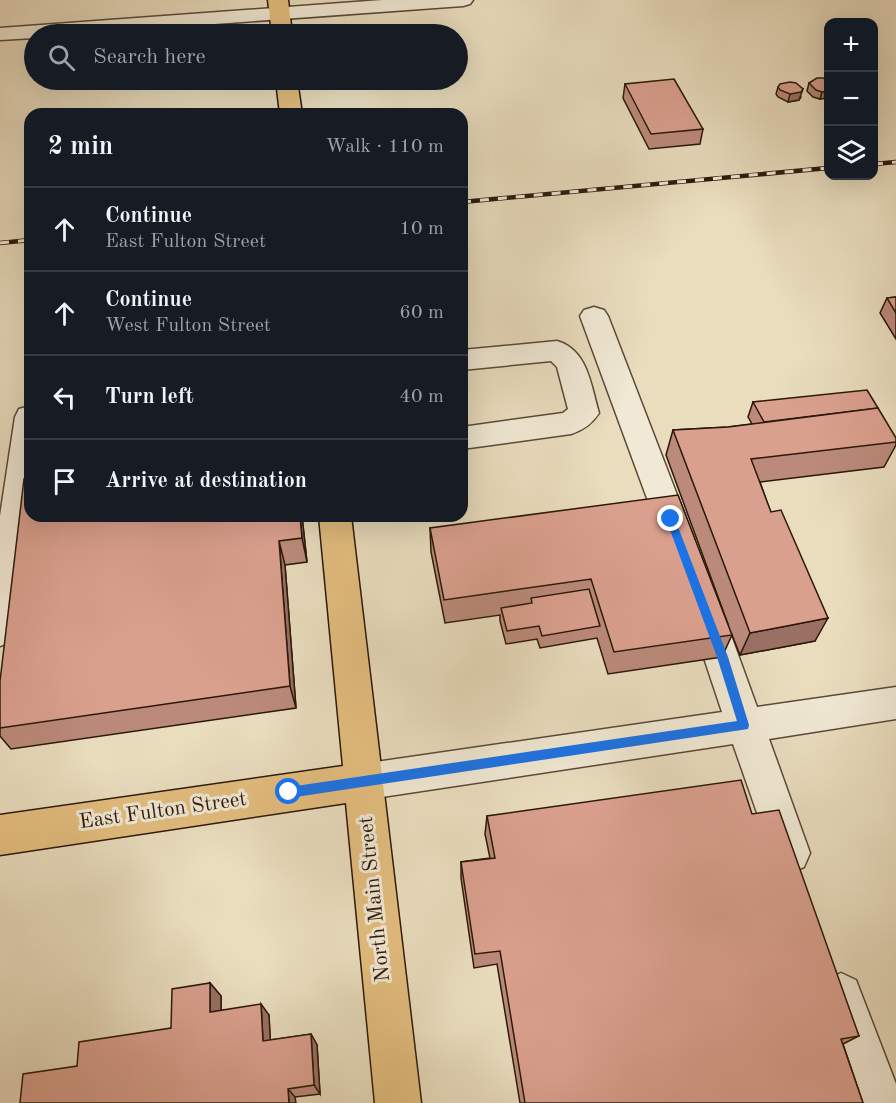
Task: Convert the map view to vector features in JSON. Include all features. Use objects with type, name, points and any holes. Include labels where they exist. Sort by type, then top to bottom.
[{"type":"main road","points":[[279,7],[281,24]]},
{"type":"main road","points":[[288,90],[290,108]]},
{"type":"main road","name":"North Main Street","points":[[336,522],[398,1103]]},
{"type":"main road","name":"East Fulton Street","points":[[0,835],[362,782]]},
{"type":"street","points":[[103,24],[279,7],[463,0]]},
{"type":"street","points":[[0,34],[24,32]]},
{"type":"street","points":[[594,316],[722,657],[800,881]]},
{"type":"street","points":[[468,359],[557,351],[570,363],[584,413],[571,423],[468,437]]},
{"type":"street","points":[[0,631],[24,460]]},
{"type":"street","points":[[362,782],[896,703]]},
{"type":"street","points":[[832,970],[880,1103]]},
{"type":"building","points":[[817,78],[824,78],[824,92],[816,90],[809,83]]},
{"type":"building","points":[[674,79],[703,129],[651,134],[625,84]]},
{"type":"building","points":[[796,83],[803,89],[801,92],[790,94],[778,87],[780,84]]},
{"type":"building","points":[[896,297],[896,313],[887,298]]},
{"type":"building","points":[[867,390],[878,408],[764,422],[753,402]]},
{"type":"building","points":[[878,408],[896,438],[896,442],[751,459],[771,512],[781,510],[828,618],[750,633],[673,430],[728,427]]},
{"type":"building","points":[[24,479],[24,522],[301,522],[302,538],[279,541],[290,686],[0,728],[0,681]]},
{"type":"building","points":[[678,495],[732,635],[614,652],[591,579],[444,600],[430,528]]},
{"type":"building","points":[[589,589],[600,626],[542,636],[539,626],[507,631],[501,608],[532,603],[531,598]]},
{"type":"building","points":[[741,780],[752,814],[779,810],[859,1036],[841,1039],[863,1103],[525,1103],[500,951],[475,954],[461,862],[495,858],[487,816]]},
{"type":"building","points":[[210,983],[210,1012],[261,1004],[263,1041],[311,1034],[314,1085],[288,1089],[289,1103],[20,1103],[23,1074],[77,1066],[79,1042],[171,1028],[172,989]]},
{"type":"railway","points":[[878,164],[896,162]]},
{"type":"railway","points":[[468,201],[824,168]]},
{"type":"railway","points":[[0,243],[24,241]]},
{"type":"route","points":[[289,792],[744,725],[722,657],[671,519]]}]
